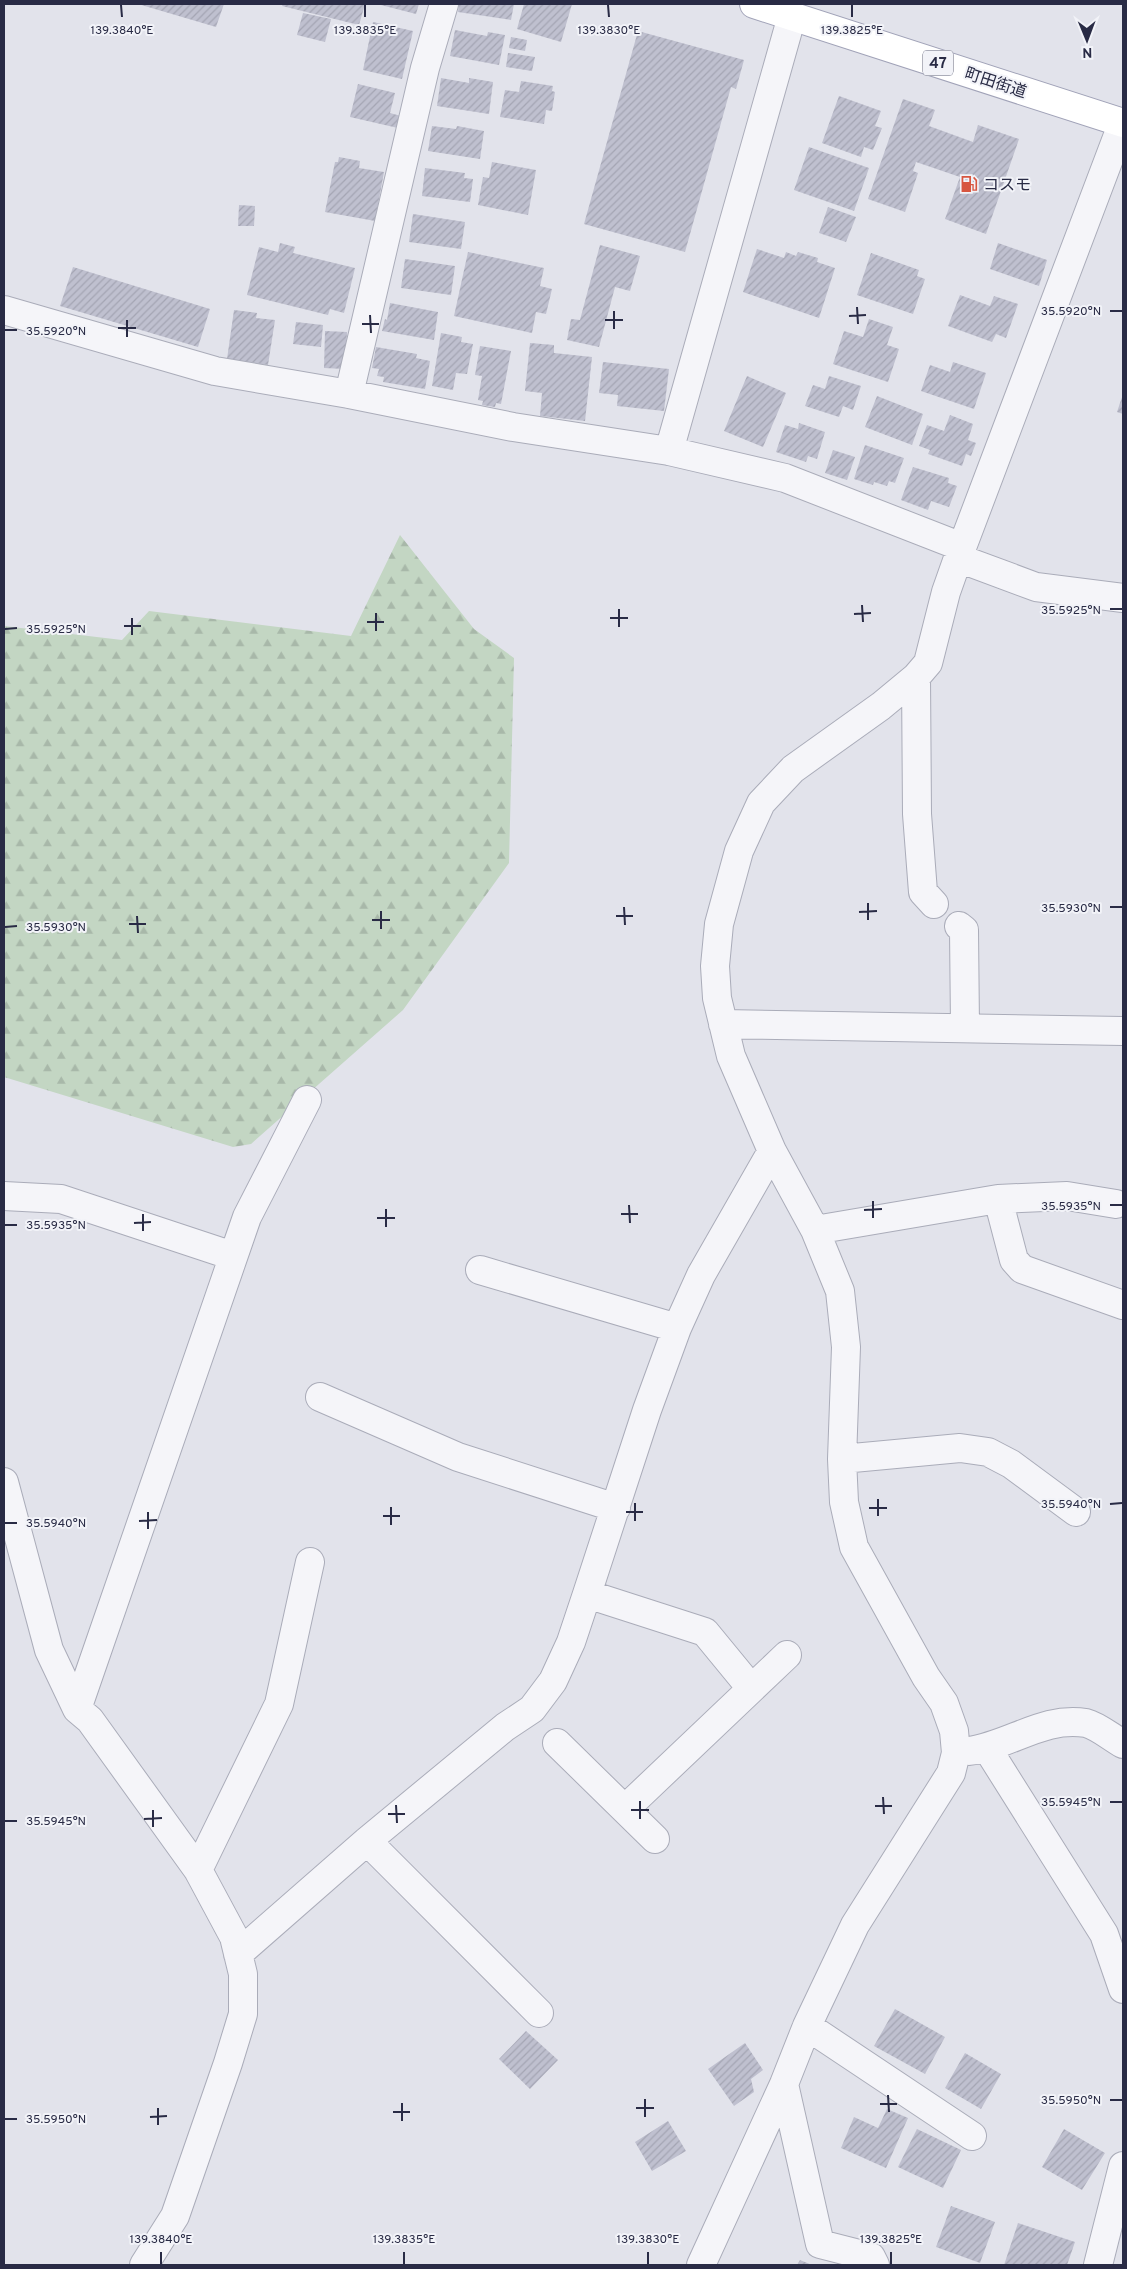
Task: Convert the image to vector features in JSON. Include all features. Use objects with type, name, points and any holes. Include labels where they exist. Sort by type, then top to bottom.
[{"type":"main road","name":"町田街道","points":[[754,4],[1123,123]]},
{"type":"street","points":[[349,394],[418,94],[444,4]]},
{"type":"street","points":[[669,451],[792,16]]},
{"type":"street","points":[[701,2265],[784,2084],[807,2026],[855,1925],[951,1773],[956,1753],[954,1731],[944,1703],[926,1677],[854,1547],[844,1502],[842,1459],[846,1347],[840,1291],[815,1230],[772,1151],[731,1056],[717,998],[715,966],[719,924],[739,851],[761,803],[793,769],[881,706],[916,677],[928,663],[946,592],[960,553],[1123,123]]},
{"type":"street","points":[[4,310],[215,372],[349,394],[513,427],[669,451],[785,478],[1036,587],[1123,598]]},
{"type":"street","points":[[916,677],[917,814],[924,892],[934,904]]},
{"type":"street","points":[[959,926],[964,930],[965,1027]]},
{"type":"street","points":[[723,1024],[1123,1031]]},
{"type":"street","points":[[77,1709],[247,1217],[307,1100]]},
{"type":"street","points":[[238,1954],[367,1841],[505,1727],[532,1709],[554,1681],[571,1642],[588,1594],[647,1410],[677,1328],[701,1275],[772,1151]]},
{"type":"street","points":[[4,1196],[61,1199],[233,1256]]},
{"type":"street","points":[[815,1230],[998,1199],[1067,1196],[1116,1204]]},
{"type":"street","points":[[998,1199],[1014,1260],[1022,1269],[1123,1305]]},
{"type":"street","points":[[480,1270],[677,1328]]},
{"type":"street","points":[[320,1397],[458,1457],[616,1508]]},
{"type":"street","points":[[842,1459],[960,1448],[988,1452],[1011,1464],[1076,1512]]},
{"type":"street","points":[[4,1482],[49,1650],[77,1709],[90,1720],[198,1870],[234,1938],[244,1974],[243,2014],[228,2063],[175,2216],[144,2265]]},
{"type":"street","points":[[198,1870],[279,1704],[310,1562]]},
{"type":"street","points":[[588,1594],[705,1632],[751,1688]]},
{"type":"street","points":[[625,1809],[787,1655]]},
{"type":"street","points":[[956,1753],[987,1748],[1050,1723],[1087,1723],[1123,1744]]},
{"type":"street","points":[[558,1743],[655,1839]]},
{"type":"street","points":[[987,1748],[1104,1934],[1123,1989]]},
{"type":"street","points":[[367,1841],[539,2013]]},
{"type":"street","points":[[807,2026],[972,2136]]},
{"type":"street","points":[[784,2084],[820,2244],[871,2257],[875,2265]]},
{"type":"street","points":[[1098,2265],[1123,2166]]},
{"type":"green space","points":[[400,535],[474,629],[514,658],[509,863],[403,1010],[251,1144],[233,1147],[4,1077],[4,626],[122,640],[149,611],[351,636]]},
{"type":"building","points":[[138,4],[224,4],[216,27]]},
{"type":"building","points":[[283,4],[365,4],[359,25],[282,6]]},
{"type":"building","points":[[377,4],[419,4],[416,14]]},
{"type":"building","points":[[459,4],[514,4],[511,20],[458,12]]},
{"type":"building","points":[[524,4],[572,4],[561,42],[517,29]]},
{"type":"building","points":[[303,13],[331,19],[325,42],[297,35]]},
{"type":"building","points":[[373,22],[413,31],[402,79],[363,70]]},
{"type":"building","points":[[455,30],[487,36],[488,32],[505,35],[499,65],[450,56]]},
{"type":"building","points":[[638,31],[744,60],[736,89],[731,87],[685,252],[584,224]]},
{"type":"building","points":[[511,37],[527,40],[525,51],[509,48]]},
{"type":"building","points":[[508,53],[535,57],[532,71],[506,67]]},
{"type":"building","points":[[441,78],[469,83],[469,78],[493,82],[489,114],[437,106]]},
{"type":"building","points":[[521,81],[553,86],[552,91],[555,92],[552,111],[546,110],[544,124],[500,117],[505,90],[519,92]]},
{"type":"building","points":[[358,84],[395,93],[390,113],[401,116],[398,128],[350,117]]},
{"type":"building","points":[[839,96],[881,111],[875,126],[882,128],[873,150],[864,147],[861,157],[822,143]]},
{"type":"building","points":[[903,99],[935,110],[929,126],[973,142],[978,125],[1019,139],[986,234],[945,219],[960,177],[916,162],[913,171],[918,173],[905,212],[868,199]]},
{"type":"building","points":[[432,126],[456,129],[457,126],[484,131],[480,159],[428,151]]},
{"type":"building","points":[[809,147],[869,168],[854,211],[794,190]]},
{"type":"building","points":[[339,157],[360,161],[359,168],[384,172],[375,221],[325,212],[335,162],[338,162]]},
{"type":"building","points":[[492,162],[536,170],[528,215],[478,205],[483,177],[489,178]]},
{"type":"building","points":[[425,168],[465,173],[464,178],[473,179],[470,202],[422,196]]},
{"type":"building","points":[[239,205],[255,206],[254,226],[238,226]]},
{"type":"building","points":[[828,207],[856,217],[846,242],[819,233]]},
{"type":"building","points":[[413,214],[465,222],[461,249],[409,242]]},
{"type":"building","points":[[280,243],[295,247],[293,253],[355,268],[344,313],[330,309],[328,315],[247,295],[259,247],[278,252]]},
{"type":"building","points":[[998,243],[1047,260],[1039,286],[990,269]]},
{"type":"building","points":[[600,245],[640,256],[630,291],[615,287],[599,347],[567,340],[571,319],[580,320]]},
{"type":"building","points":[[757,249],[784,258],[786,252],[796,256],[798,252],[818,258],[817,262],[835,268],[819,318],[743,292]]},
{"type":"building","points":[[468,252],[544,268],[540,286],[552,289],[546,314],[536,312],[532,333],[454,316]]},
{"type":"building","points":[[871,253],[919,270],[917,276],[925,279],[913,314],[857,295]]},
{"type":"building","points":[[405,259],[455,266],[451,295],[401,288]]},
{"type":"building","points":[[73,267],[210,309],[198,347],[60,306]]},
{"type":"building","points":[[960,295],[990,306],[994,296],[1018,304],[1006,338],[996,334],[992,342],[948,326]]},
{"type":"building","points":[[390,303],[438,312],[434,340],[382,331],[385,319],[387,320]]},
{"type":"building","points":[[234,310],[257,313],[256,318],[275,320],[268,365],[227,359]]},
{"type":"building","points":[[869,319],[893,327],[887,345],[899,349],[888,382],[833,364],[844,331],[863,337]]},
{"type":"building","points":[[296,322],[323,325],[321,347],[293,344]]},
{"type":"building","points":[[325,331],[347,332],[345,369],[324,368]]},
{"type":"building","points":[[441,333],[462,337],[461,342],[473,344],[467,374],[456,373],[453,390],[432,386]]},
{"type":"building","points":[[530,343],[554,345],[554,353],[592,357],[585,421],[540,416],[542,393],[525,391]]},
{"type":"building","points":[[480,346],[511,351],[501,404],[496,403],[495,407],[482,405],[483,401],[478,400],[482,376],[475,375]]},
{"type":"building","points":[[376,347],[417,354],[416,358],[430,361],[425,389],[383,382],[384,377],[377,376],[379,369],[372,368]]},
{"type":"building","points":[[603,362],[669,369],[664,411],[617,406],[618,395],[599,393]]},
{"type":"building","points":[[953,362],[986,373],[974,409],[921,391],[930,365],[950,372]]},
{"type":"building","points":[[747,376],[786,393],[763,447],[724,431]]},
{"type":"building","points":[[829,376],[861,386],[853,410],[843,406],[839,417],[805,406],[813,385],[825,389]]},
{"type":"building","points":[[1123,394],[1123,414],[1117,412]]},
{"type":"building","points":[[877,396],[923,414],[912,445],[865,427]]},
{"type":"building","points":[[950,415],[973,424],[968,440],[976,443],[971,456],[966,454],[962,466],[928,454],[930,450],[919,446],[927,425],[944,431]]},
{"type":"building","points":[[799,423],[825,432],[817,459],[808,456],[806,462],[776,452],[785,425],[798,429]]},
{"type":"building","points":[[865,445],[904,458],[895,483],[889,481],[887,486],[874,482],[873,485],[854,479]]},
{"type":"building","points":[[833,450],[855,457],[847,480],[825,473]]},
{"type":"building","points":[[913,467],[949,478],[948,483],[957,486],[949,507],[931,501],[928,510],[901,500]]},
{"type":"building","points":[[895,2009],[945,2037],[925,2074],[874,2046]]},
{"type":"building","points":[[526,2031],[558,2060],[530,2089],[499,2059]]},
{"type":"building","points":[[745,2043],[763,2070],[751,2079],[754,2092],[734,2106],[708,2069]]},
{"type":"building","points":[[965,2053],[1001,2074],[981,2109],[945,2088]]},
{"type":"building","points":[[887,2109],[908,2118],[886,2168],[841,2148],[854,2117],[878,2128]]},
{"type":"building","points":[[668,2121],[686,2151],[652,2171],[635,2142]]},
{"type":"building","points":[[917,2129],[961,2150],[943,2188],[898,2167]]},
{"type":"building","points":[[1064,2129],[1105,2153],[1082,2190],[1042,2167]]},
{"type":"building","points":[[951,2206],[995,2222],[980,2263],[936,2247]]},
{"type":"building","points":[[1018,2223],[1075,2242],[1067,2265],[1004,2265]]},
{"type":"building","points":[[800,2260],[812,2265],[797,2265]]},
{"type":"place","name":"コスモ","points":[[969,184]]}]
